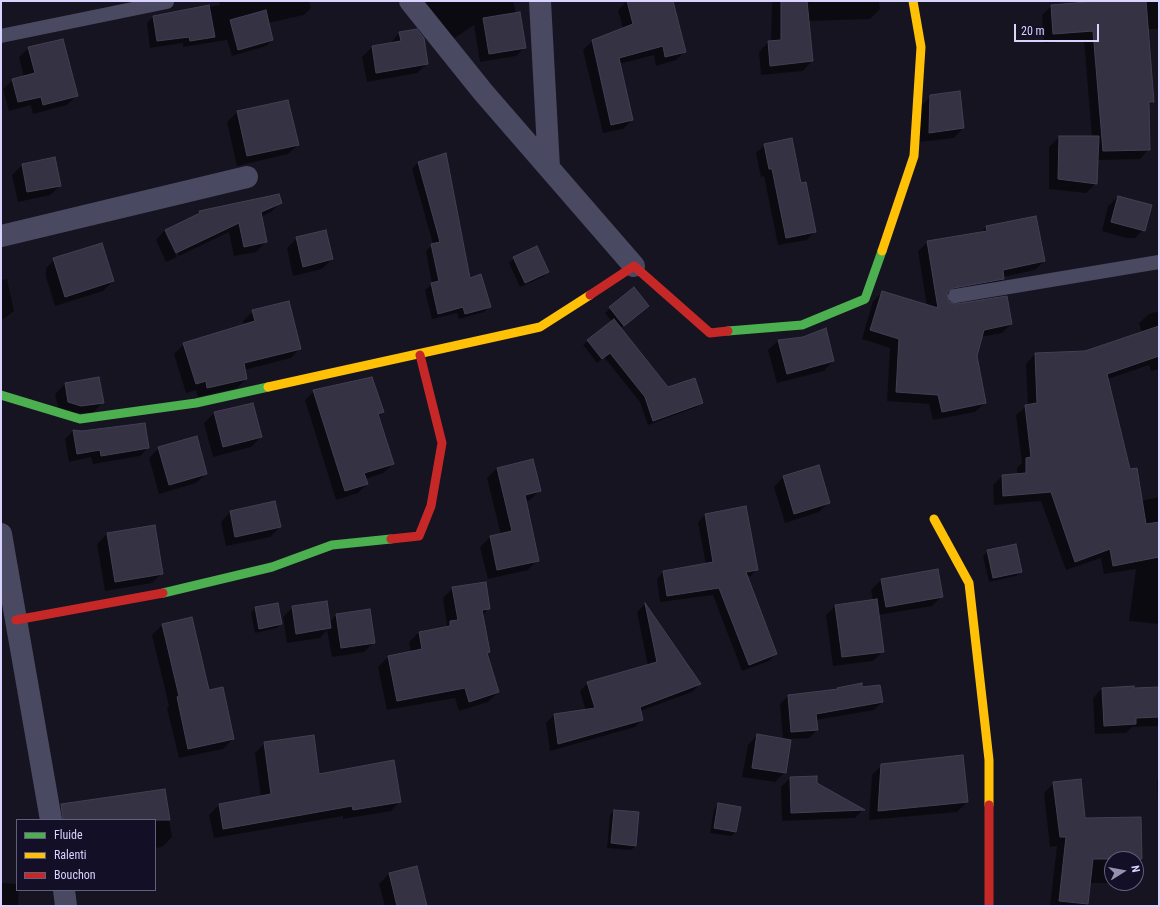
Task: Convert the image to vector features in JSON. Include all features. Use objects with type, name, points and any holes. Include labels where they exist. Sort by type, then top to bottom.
[{"type":"street","points":[[410,1],[483,92],[634,266],[710,333],[802,325],[865,299],[914,156],[921,47],[912,1]]},
{"type":"street","points":[[540,1],[549,168]]},
{"type":"street","points":[[1,236],[247,177]]},
{"type":"street","points":[[1,395],[80,419],[196,403],[420,355],[540,327],[634,266]]},
{"type":"street","points":[[16,620],[180,589],[272,567],[332,544],[420,536],[431,506],[442,443],[420,355]]},
{"type":"street","points":[[934,519],[969,583],[989,760],[989,906]]},
{"type":"street","points":[[1,534],[51,819]]},
{"type":"street","points":[[64,891],[66,906]]},
{"type":"lane","points":[[1,36],[167,2]]},
{"type":"lane","points":[[956,296],[1159,262]]},
{"type":"building","points":[[627,1],[673,1],[686,52],[665,57],[663,46],[619,58],[633,120],[611,125],[592,40],[633,24]]},
{"type":"building","points":[[781,1],[807,1],[813,61],[770,66],[768,41],[781,40]]},
{"type":"building","points":[[1098,1],[1146,1],[1154,102],[1149,102],[1150,150],[1103,151],[1093,31],[1053,34],[1051,5]]},
{"type":"building","points":[[209,5],[215,37],[190,41],[189,37],[157,41],[153,16]]},
{"type":"building","points":[[266,10],[273,40],[238,50],[230,20]]},
{"type":"building","points":[[520,12],[526,48],[489,54],[483,18]]},
{"type":"building","points":[[417,29],[424,38],[428,64],[376,73],[372,46],[401,41],[399,32]]},
{"type":"building","points":[[63,39],[78,96],[43,105],[41,97],[18,102],[12,79],[35,73],[28,47]]},
{"type":"building","points":[[960,91],[964,128],[929,133],[930,95]]},
{"type":"building","points":[[288,100],[299,145],[247,156],[237,111]]},
{"type":"building","points":[[1059,136],[1099,136],[1097,184],[1058,179]]},
{"type":"building","points":[[792,138],[801,183],[806,182],[816,232],[786,238],[772,169],[769,169],[764,144]]},
{"type":"building","points":[[446,153],[470,278],[481,274],[491,307],[465,314],[463,307],[438,314],[431,283],[439,281],[431,244],[440,242],[418,162]]},
{"type":"building","points":[[55,157],[61,186],[27,192],[22,164]]},
{"type":"building","points":[[279,194],[282,203],[261,212],[267,242],[244,247],[239,223],[176,253],[165,230],[200,213],[199,211]]},
{"type":"building","points":[[1118,196],[1152,205],[1145,231],[1111,222]]},
{"type":"building","points":[[1036,216],[1045,261],[1003,270],[1004,279],[954,288],[947,293],[949,302],[956,304],[1007,296],[1012,324],[984,330],[977,356],[986,403],[942,412],[938,395],[896,392],[899,339],[870,330],[882,291],[938,308],[927,241],[987,231],[986,226]]},
{"type":"building","points":[[326,230],[333,259],[303,267],[296,237]]},
{"type":"building","points":[[102,243],[114,281],[65,297],[53,258]]},
{"type":"building","points":[[537,246],[549,272],[525,283],[513,257]]},
{"type":"building","points":[[634,287],[649,306],[624,326],[609,307]]},
{"type":"building","points":[[289,301],[301,349],[244,363],[247,379],[207,388],[206,381],[196,384],[183,343],[255,321],[252,310]]},
{"type":"building","points":[[614,319],[668,387],[695,378],[703,403],[653,421],[645,397],[610,353],[602,359],[587,340]]},
{"type":"building","points":[[1159,326],[1159,356],[1107,374],[1130,469],[1137,468],[1146,524],[1159,522],[1159,557],[1113,566],[1110,549],[1075,562],[1051,492],[1003,496],[1002,475],[1026,473],[1026,458],[1031,457],[1025,405],[1037,403],[1035,353],[1085,351]]},
{"type":"building","points":[[826,328],[834,361],[787,374],[778,340],[803,337]]},
{"type":"building","points":[[99,377],[104,403],[81,406],[68,402],[65,383]]},
{"type":"building","points":[[372,377],[384,412],[378,414],[394,464],[364,473],[368,484],[345,491],[313,390]]},
{"type":"building","points":[[253,403],[262,437],[223,447],[214,412]]},
{"type":"building","points":[[145,423],[149,448],[101,456],[100,450],[77,454],[73,430],[82,431]]},
{"type":"building","points":[[197,436],[207,474],[169,485],[158,447]]},
{"type":"building","points":[[533,459],[541,491],[525,495],[539,561],[497,570],[490,536],[512,531],[497,468]]},
{"type":"building","points":[[819,465],[830,503],[794,514],[783,476]]},
{"type":"building","points":[[275,501],[281,527],[235,537],[230,511]]},
{"type":"building","points":[[746,506],[758,570],[746,572],[777,654],[749,665],[719,588],[667,596],[663,571],[713,562],[705,514]]},
{"type":"building","points":[[155,525],[163,574],[115,582],[107,533]]},
{"type":"building","points":[[1016,544],[1022,572],[993,578],[987,550]]},
{"type":"building","points":[[938,569],[943,597],[886,607],[881,579]]},
{"type":"building","points":[[486,582],[490,609],[482,610],[490,652],[487,653],[499,692],[469,702],[465,688],[397,701],[388,656],[422,649],[419,632],[450,626],[450,621],[458,620],[452,587]]},
{"type":"building","points":[[877,599],[884,652],[842,657],[835,605]]},
{"type":"building","points":[[327,601],[331,628],[296,634],[292,606]]},
{"type":"building","points":[[278,603],[282,624],[259,629],[255,607]]},
{"type":"building","points":[[645,603],[701,684],[640,707],[643,720],[558,744],[554,714],[595,708],[587,682],[657,662]]},
{"type":"building","points":[[370,609],[375,643],[341,648],[336,614]]},
{"type":"building","points":[[192,617],[209,690],[223,687],[234,739],[188,749],[177,697],[179,696],[162,624]]},
{"type":"building","points":[[862,683],[862,687],[880,685],[883,702],[816,714],[818,730],[791,732],[788,695],[838,689],[837,688]]},
{"type":"building","points":[[1134,686],[1134,688],[1159,687],[1159,717],[1136,718],[1136,724],[1104,726],[1102,688]]},
{"type":"building","points":[[757,734],[791,740],[786,773],[752,768]]},
{"type":"building","points":[[314,735],[319,774],[394,760],[401,802],[353,810],[352,806],[223,829],[219,804],[271,794],[264,742]]},
{"type":"building","points":[[963,755],[968,802],[878,811],[881,764]]},
{"type":"building","points":[[817,776],[817,783],[865,810],[791,813],[790,777]]},
{"type":"building","points":[[1081,779],[1085,818],[1141,817],[1142,851],[1104,851],[1104,859],[1093,859],[1088,904],[1059,901],[1066,837],[1060,837],[1053,782]]},
{"type":"building","points":[[165,789],[170,820],[63,819],[61,804]]},
{"type":"building","points":[[718,803],[741,807],[736,832],[714,828]]},
{"type":"building","points":[[614,810],[639,812],[636,846],[611,843]]},
{"type":"building","points":[[417,866],[427,906],[397,906],[389,873]]},
{"type":"traffic: fast","points":[[728,331],[802,325],[865,299],[882,251]]},
{"type":"traffic: fast","points":[[1,395],[80,419],[196,403],[268,387]]},
{"type":"traffic: fast","points":[[163,593],[272,567],[332,545],[391,539]]},
{"type":"traffic: slow","points":[[882,251],[914,156],[921,47],[913,1]]},
{"type":"traffic: slow","points":[[268,387],[540,327],[590,295]]},
{"type":"traffic: slow","points":[[934,519],[969,583],[989,760],[989,805]]},
{"type":"traffic: jam","points":[[590,295],[634,266],[710,333],[728,331]]},
{"type":"traffic: jam","points":[[391,539],[419,536],[431,506],[442,443],[420,355]]},
{"type":"traffic: jam","points":[[16,620],[163,593]]},
{"type":"traffic: jam","points":[[989,805],[989,906]]}]
